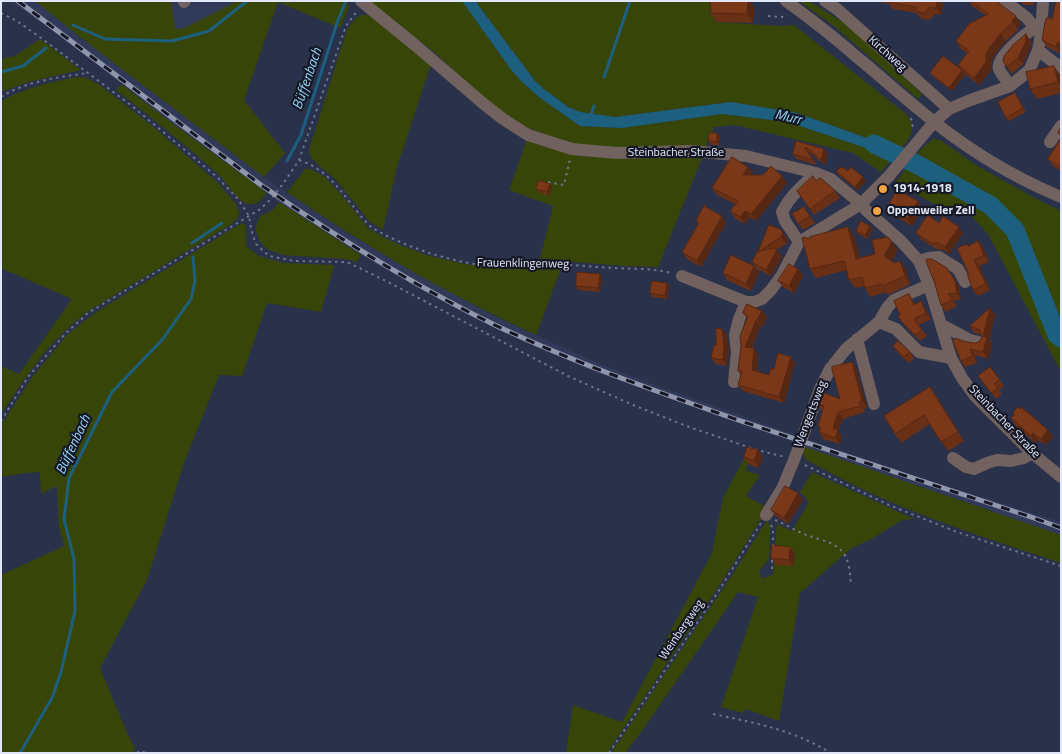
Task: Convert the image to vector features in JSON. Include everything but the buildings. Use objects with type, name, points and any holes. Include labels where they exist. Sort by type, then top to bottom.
[{"type":"street","name":"Kirchweg","points":[[825,1],[837,9],[948,109]]},
{"type":"street","points":[[1005,1],[1027,18],[1038,31]]},
{"type":"street","points":[[682,276],[746,302],[762,299],[772,290],[782,275],[799,242],[861,204],[889,176],[934,122],[948,109],[1010,86],[1030,69],[1038,50],[1038,31],[1043,1]]},
{"type":"street","name":"Steinbacher Straße","points":[[362,2],[503,119],[528,135],[572,149],[618,153],[692,151],[730,154],[816,173],[831,179],[902,241],[919,261],[942,325],[951,358],[962,378],[975,396],[1032,453],[1061,477]]},
{"type":"street","points":[[786,8],[858,57],[916,108],[984,157],[1025,181],[1061,197]]},
{"type":"street","points":[[1010,86],[999,68],[1002,58],[1025,34],[1038,31]]},
{"type":"street","points":[[1038,50],[1061,68]]},
{"type":"street","points":[[1050,142],[1061,126]]},
{"type":"street","points":[[799,242],[785,222],[782,212],[798,190],[816,173]]},
{"type":"street","points":[[919,261],[939,257],[958,269],[965,282]]},
{"type":"street","name":"Wengertsweg","points":[[766,515],[782,489],[820,389],[830,369],[846,349],[879,322],[894,300],[928,285]]},
{"type":"street","points":[[734,382],[737,352],[736,335],[739,319],[746,302]]},
{"type":"street","points":[[879,322],[896,329],[918,352],[951,358]]},
{"type":"street","points":[[942,325],[970,340],[979,342]]},
{"type":"street","points":[[857,339],[874,404]]},
{"type":"street","points":[[953,458],[966,467],[974,469],[997,460],[1012,461],[1024,458],[1032,453]]},
{"type":"path","points":[[1,421],[28,377],[65,334],[88,314],[259,210],[270,200],[299,160],[346,26],[362,2]]},
{"type":"path","points":[[768,16],[782,17],[786,8]]},
{"type":"path","points":[[1,13],[16,21],[88,72],[217,177],[238,199],[249,216],[256,244],[269,256],[294,261],[347,262],[568,376],[633,405],[689,427],[757,450],[794,460],[889,505],[957,532],[1061,566]]},
{"type":"path","points":[[1,97],[26,86],[88,72]]},
{"type":"path","points":[[548,182],[564,185],[572,149]]},
{"type":"path","name":"Frauenklingenweg","points":[[299,160],[322,171],[372,226],[399,242],[430,253],[484,265],[562,263],[613,268],[658,269],[682,276]]},
{"type":"path","points":[[766,515],[773,529],[772,570]]},
{"type":"path","points":[[766,515],[803,534],[830,542],[838,547],[848,563],[851,583]]},
{"type":"path","name":"Weinbergweg","points":[[609,753],[718,592],[766,515]]},
{"type":"path","points":[[713,714],[768,725],[800,736],[831,753]]},
{"type":"path","points":[[137,753],[139,751],[147,753]]},
{"type":"shaded area","points":[[11,1],[35,1],[264,177],[347,233],[415,273],[500,319],[589,359],[798,436],[796,443],[586,369],[497,328],[380,266],[287,208]]},
{"type":"shaded area","points":[[171,1],[238,1],[182,29],[174,29]]},
{"type":"shaded area","points":[[809,440],[892,469],[1061,522],[1061,535],[805,447]]},
{"type":"green space","points":[[35,1],[171,1],[175,29],[182,29],[238,1],[348,1],[349,8],[340,28],[278,2],[244,100],[285,153],[264,177]]},
{"type":"green space","points":[[369,1],[462,1],[522,82],[539,97],[580,126],[622,128],[722,114],[788,122],[872,150],[891,160],[881,172],[853,153],[735,125],[714,127],[705,149],[618,150],[575,146],[525,127],[487,101],[435,53]]},
{"type":"green space","points":[[475,1],[716,1],[715,22],[780,26],[794,25],[906,114],[912,124],[911,133],[900,150],[797,113],[731,102],[615,117],[580,112],[569,107],[535,81]]},
{"type":"green space","points":[[799,1],[809,1],[849,26],[922,94],[918,99],[835,27]]},
{"type":"green space","points":[[361,15],[376,17],[431,64],[397,167],[383,230],[369,221],[336,180],[310,156],[309,150],[347,29]]},
{"type":"green space","points":[[40,39],[81,70],[28,82],[1,92],[1,59],[15,56]]},
{"type":"green space","points":[[77,77],[87,78],[101,86],[151,125],[217,182],[236,204],[239,212],[238,218],[230,225],[79,318],[45,352],[1,414],[1,366],[19,374],[72,299],[1,268],[1,101],[19,92],[38,86]]},
{"type":"green space","points":[[121,84],[267,193],[259,202],[254,204],[244,203],[207,164],[116,90]]},
{"type":"green space","points":[[527,139],[615,157],[702,158],[658,267],[540,259],[553,206],[509,190]]},
{"type":"green space","points":[[933,139],[940,140],[979,167],[1061,211],[1061,372],[988,234],[962,206],[939,207],[896,182],[921,149]]},
{"type":"green space","points":[[306,168],[326,178],[368,228],[398,244],[426,255],[464,264],[483,266],[535,264],[562,266],[536,335],[472,304],[408,269],[347,232],[287,192]]},
{"type":"green space","points":[[279,202],[361,255],[357,262],[345,259],[283,255],[269,250],[260,242],[256,231],[257,222],[261,216],[273,210]]},
{"type":"green space","points":[[242,223],[246,226],[246,246],[259,256],[283,263],[334,265],[321,312],[267,303],[242,376],[219,375],[184,463],[147,580],[100,668],[135,748],[133,753],[1,753],[1,575],[64,546],[59,527],[57,486],[41,494],[40,472],[1,477],[1,425],[33,376],[68,334],[96,312]]},
{"type":"green space","points":[[805,447],[1061,535],[1061,563],[999,543],[874,495],[805,459],[803,453]]},
{"type":"green space","points":[[749,449],[746,471],[760,475],[746,496],[768,508],[719,586],[607,753],[566,753],[573,705],[622,722],[712,553],[723,498]]},
{"type":"green space","points":[[812,472],[914,519],[902,520],[873,538],[852,548],[800,593],[779,721],[746,709],[743,713],[721,707],[758,597],[738,592],[625,753],[611,753],[732,575],[767,520],[770,526],[769,559],[759,571],[762,579],[773,574],[777,524],[792,531],[809,502],[800,492]]},
{"type":"water","points":[[462,1],[475,1],[535,81],[568,107],[580,112],[615,117],[731,102],[797,113],[900,150],[891,160],[872,150],[788,122],[722,114],[622,128],[580,126],[539,97],[522,82]]},
{"type":"waterway","points":[[73,25],[105,39],[172,41],[209,31],[247,1]]},
{"type":"waterway","name":"Büffenbach","points":[[287,161],[301,135],[338,20],[346,1]]},
{"type":"waterway","points":[[604,77],[630,1]]},
{"type":"waterway","points":[[1,72],[23,66],[46,48]]},
{"type":"waterway","points":[[590,117],[594,106]]},
{"type":"waterway","name":"Murr","points":[[874,144],[920,166],[990,205],[1015,230],[1057,335],[1061,338]]},
{"type":"waterway","name":"Büffenbach","points":[[192,243],[222,223]]},
{"type":"waterway","name":"Büffenbach","points":[[20,753],[52,698],[61,672],[75,611],[74,559],[64,519],[69,478],[112,392],[162,340],[191,299],[195,281],[193,257]]},
{"type":"railway","points":[[18,1],[261,185],[378,261],[470,313],[559,354],[648,388],[1061,528]]},
{"type":"place","name":"1914-1918","points":[[883,189]]},
{"type":"place","name":"Oppenweiler Zell","points":[[877,211]]}]
